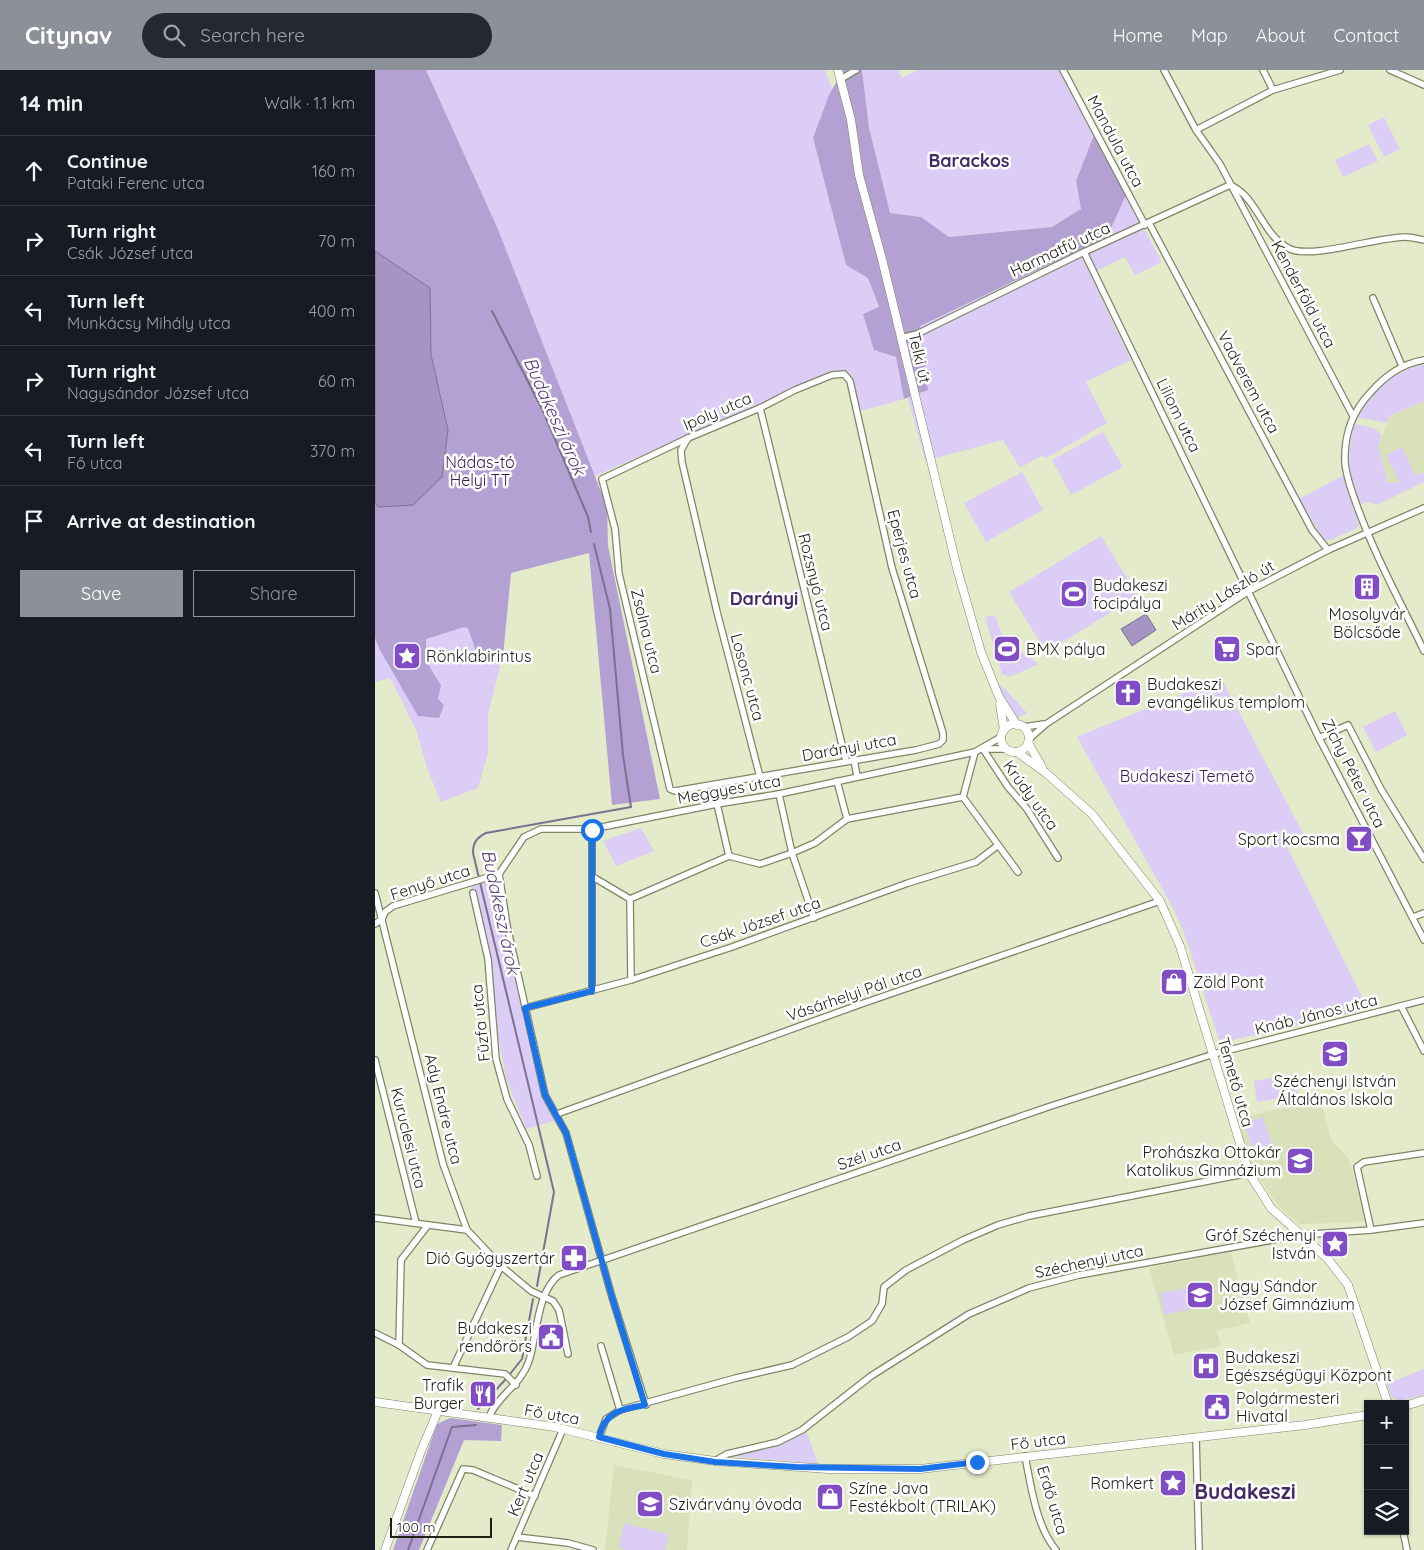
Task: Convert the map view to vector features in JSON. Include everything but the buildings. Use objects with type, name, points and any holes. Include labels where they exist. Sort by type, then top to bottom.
[{"type":"main road","name":"Telki út","points":[[838,70],[851,120],[859,175],[901,338],[940,502],[981,652],[999,697]]},
{"type":"main road","points":[[999,697],[1020,726],[1028,741],[1023,750],[1017,752],[1007,749],[1003,734],[999,697]]},
{"type":"main road","points":[[1003,734],[1011,725],[1020,726]]},
{"type":"main road","name":"Temető utca","points":[[1028,741],[1046,773]]},
{"type":"main road","name":"Temető utca","points":[[1017,752],[1046,773],[1092,814],[1160,901],[1180,946],[1249,1173],[1271,1208],[1327,1258],[1348,1285],[1388,1400]]},
{"type":"main road","points":[[1409,1405],[1424,1400]]},
{"type":"main road","name":"Fő utca","points":[[375,1402],[563,1429],[650,1451],[715,1462],[828,1469],[901,1469],[1196,1437],[1364,1416]]},
{"type":"main road","points":[[385,1550],[421,1451],[439,1411]]},
{"type":"street","points":[[841,79],[856,70]]},
{"type":"street","name":"Mandula utca","points":[[1063,70],[1147,224]]},
{"type":"street","name":"Kenderföld utca","points":[[1164,70],[1196,130],[1220,164],[1353,416]]},
{"type":"street","points":[[1263,70],[1273,90]]},
{"type":"street","points":[[1196,130],[1273,90],[1340,70]]},
{"type":"street","points":[[1389,70],[1424,85]]},
{"type":"street","points":[[1230,185],[1245,196],[1272,235],[1282,245],[1293,250],[1352,246],[1405,237],[1424,240]]},
{"type":"street","name":"Harmatfű utca","points":[[901,338],[917,334],[1084,252],[1230,185]]},
{"type":"street","name":"Vadverem utca","points":[[1147,224],[1312,530],[1329,550]]},
{"type":"street","name":"Liliom utca","points":[[1084,252],[1249,591]]},
{"type":"street","points":[[1373,298],[1402,366]]},
{"type":"street","points":[[1424,360],[1402,366],[1381,380],[1353,416],[1346,447],[1345,464],[1350,486],[1367,533],[1424,651]]},
{"type":"street","name":"Ipoly utca","points":[[602,479],[688,438],[760,408],[795,390],[833,375],[844,374]]},
{"type":"street","name":"Eperjes utca","points":[[844,374],[850,381],[893,568],[943,733],[943,740]]},
{"type":"street","name":"Rozsnyó utca","points":[[760,408],[846,761]]},
{"type":"street","name":"Losonc utca","points":[[688,438],[681,450],[681,462],[759,777]]},
{"type":"street","name":"Zsolna utca","points":[[602,479],[615,529],[619,574],[670,788]]},
{"type":"street","name":"Márity László út","points":[[1028,741],[1046,724],[1249,591],[1329,550],[1424,508]]},
{"type":"street","name":"Zichy Péter utca","points":[[1249,591],[1319,738],[1424,940]]},
{"type":"street","name":"Márity László út","points":[[1020,726],[1046,724]]},
{"type":"street","points":[[1319,738],[1347,725],[1381,790],[1424,859]]},
{"type":"street","name":"Meggyes utca","points":[[499,874],[517,845],[528,834],[541,829],[592,830],[717,804],[779,794],[975,752],[1003,734]]},
{"type":"street","name":"Darányi utca","points":[[670,788],[681,792],[916,750],[939,744],[943,740]]},
{"type":"street","name":"Meggyes utca","points":[[983,748],[1007,749]]},
{"type":"street","name":"Krúdy utca","points":[[983,748],[1009,787],[1027,809],[1058,858]]},
{"type":"street","points":[[975,752],[963,797],[997,846],[1018,872]]},
{"type":"street","points":[[854,760],[857,776]]},
{"type":"street","points":[[837,781],[847,819]]},
{"type":"street","points":[[779,794],[793,854],[814,918]]},
{"type":"street","points":[[630,899],[729,856],[760,864],[793,854],[815,843],[847,819],[963,797]]},
{"type":"street","points":[[717,804],[729,856]]},
{"type":"street","points":[[592,830],[592,991]]},
{"type":"street","name":"Csák József utca","points":[[525,1008],[631,980],[814,918],[908,883],[976,862],[997,846]]},
{"type":"street","points":[[499,874],[507,926],[545,1095],[566,1133],[645,1405]]},
{"type":"street","name":"Fenyő utca","points":[[375,924],[383,919],[385,912],[393,906],[499,874]]},
{"type":"street","points":[[593,877],[630,899]]},
{"type":"street","name":"Ady Endre utca","points":[[375,893],[443,1164],[467,1230],[501,1266],[531,1291],[545,1296]]},
{"type":"street","name":"Fűzfa utca","points":[[473,893],[488,959],[496,1059],[507,1099],[529,1145],[537,1176]]},
{"type":"street","points":[[630,899],[631,980]]},
{"type":"street","name":"Vásárhelyi Pál utca","points":[[557,1114],[861,1004],[1160,901]]},
{"type":"street","points":[[1413,917],[1424,913]]},
{"type":"street","name":"Knáb János utca","points":[[1214,1054],[1424,1000]]},
{"type":"street","points":[[1401,1006],[1424,1051]]},
{"type":"street","name":"Szél utca","points":[[545,1296],[557,1277],[1051,1106],[1214,1054]]},
{"type":"street","name":"Kuruclesi utca","points":[[375,1060],[416,1223]]},
{"type":"street","points":[[1371,1230],[1357,1168],[1363,1162],[1424,1153]]},
{"type":"street","points":[[599,1437],[606,1419],[620,1410],[645,1405],[727,1380],[792,1365],[848,1337],[872,1321],[879,1313],[884,1287],[891,1281],[906,1270],[963,1240],[998,1225],[1029,1216],[1249,1173]]},
{"type":"street","points":[[375,1218],[467,1230]]},
{"type":"street","name":"Széchenyi utca","points":[[715,1462],[727,1454],[778,1442],[801,1430],[871,1376],[969,1314],[1029,1288],[1079,1275],[1301,1235],[1371,1230],[1424,1223]]},
{"type":"street","points":[[399,1345],[401,1260],[428,1225]]},
{"type":"street","points":[[453,1368],[501,1266]]},
{"type":"street","points":[[489,1417],[496,1404],[516,1385],[529,1362],[545,1296],[553,1301],[559,1310],[568,1354]]},
{"type":"street","points":[[375,1333],[399,1345],[421,1363],[505,1374],[516,1385]]},
{"type":"street","points":[[601,1346],[620,1410]]},
{"type":"street","name":"Kert utca","points":[[511,1550],[563,1429]]},
{"type":"street","points":[[1196,1437],[1200,1517],[1199,1550]]},
{"type":"street","name":"Erdő utca","points":[[1025,1456],[1039,1512],[1046,1532],[1057,1550]]},
{"type":"street","points":[[427,1550],[463,1469],[473,1470],[535,1496]]},
{"type":"street","points":[[1404,1535],[1407,1550]]},
{"type":"street","points":[[517,1537],[568,1543],[593,1550]]},
{"type":"shaded area","points":[[375,251],[430,288],[431,355],[448,430],[442,477],[413,505],[378,507],[375,503]]},
{"type":"shaded area","points":[[1424,401],[1424,472],[1399,482],[1388,483],[1378,447],[1390,417]]},
{"type":"shaded area","points":[[1146,614],[1156,630],[1132,646],[1121,629]]},
{"type":"shaded area","name":"Prohászka Ottokár Katolikus Gimnázium","points":[[1321,1103],[1332,1141],[1349,1159],[1366,1222],[1299,1224],[1278,1206],[1251,1164],[1237,1119],[1286,1107]]},
{"type":"shaded area","name":"Nagy Sándor József Gimnázium","points":[[1231,1252],[1250,1323],[1217,1331],[1221,1346],[1174,1355],[1149,1268]]},
{"type":"shaded area","name":"Szivárvány óvoda","points":[[614,1465],[692,1480],[687,1550],[605,1550]]},
{"type":"green space","points":[[375,70],[497,227],[426,70],[825,70],[832,88],[813,139],[846,265],[868,278],[896,357],[904,399],[861,411],[852,380],[848,375],[837,370],[595,476],[589,552],[511,573],[503,655],[488,714],[488,754],[478,788],[441,802],[428,771],[416,730],[390,678],[375,682]]},
{"type":"green space","name":"Nádas-tó Helyi TT","points":[[375,70],[426,70],[497,227],[607,507],[608,546],[660,799],[612,805],[589,553],[511,573],[503,655],[479,660],[468,628],[464,627],[426,639],[429,664],[441,685],[438,699],[444,705],[439,718],[418,716],[375,638],[375,503],[378,507],[413,505],[442,477],[448,430],[431,355],[430,288],[375,251]]},
{"type":"green space","points":[[843,70],[862,70],[869,128],[890,213],[921,217],[949,237],[1052,227],[1081,209],[1076,181],[1094,135],[1126,195],[1107,237],[920,326],[928,390],[904,399],[896,357],[874,350],[863,314],[879,307],[868,278],[846,265],[813,138],[829,95]]},
{"type":"green space","points":[[862,70],[898,70],[902,78],[918,70],[1059,70],[1094,135],[1076,181],[1081,209],[1052,227],[948,237],[921,217],[889,213],[869,128]]},
{"type":"green space","points":[[1384,117],[1400,149],[1384,157],[1368,125]]},
{"type":"green space","points":[[1369,144],[1378,161],[1343,177],[1335,160]]},
{"type":"green space","points":[[1126,195],[1162,262],[1135,275],[1125,257],[1090,274],[1131,360],[1086,382],[1107,423],[1046,458],[1041,456],[1020,468],[1003,440],[925,461],[908,398],[928,390],[919,326],[1106,238]]},
{"type":"green space","points":[[1424,364],[1424,401],[1390,416],[1387,423],[1356,417],[1361,407],[1375,390],[1403,371]]},
{"type":"green space","points":[[1355,424],[1374,428],[1382,435],[1378,447],[1388,483],[1399,482],[1386,455],[1402,447],[1415,475],[1424,472],[1424,482],[1377,505],[1368,502],[1358,505],[1352,484],[1350,464],[1350,445]]},
{"type":"green space","points":[[1103,432],[1123,467],[1071,495],[1052,460]]},
{"type":"green space","points":[[1022,472],[1043,510],[986,542],[964,503]]},
{"type":"green space","points":[[1344,475],[1359,525],[1357,528],[1331,540],[1324,540],[1299,499]]},
{"type":"green space","name":"Budakeszi focipálya","points":[[1101,536],[1138,596],[1046,652],[1009,592]]},
{"type":"green space","name":"BMX pálya","points":[[995,615],[1001,632],[1012,645],[1039,664],[1009,677],[1002,674],[985,617]]},
{"type":"green space","name":"Budakeszi Temető","points":[[1221,678],[1304,835],[1285,843],[1368,1009],[1220,1043],[1183,930],[1173,908],[1077,737]]},
{"type":"green space","points":[[1001,685],[1027,713],[1017,718],[1009,709],[997,686]]},
{"type":"green space","points":[[1395,711],[1407,735],[1376,752],[1363,727]]},
{"type":"green space","points":[[641,828],[654,851],[616,866],[603,841]]},
{"type":"green space","points":[[492,878],[503,885],[507,897],[523,991],[541,1075],[550,1102],[560,1119],[526,1129],[506,1078],[494,1016],[484,931],[471,885]]},
{"type":"green space","points":[[1295,1074],[1298,1095],[1257,1102],[1254,1081]]},
{"type":"green space","points":[[1263,1117],[1275,1155],[1256,1161],[1244,1123]]},
{"type":"green space","points":[[1197,1286],[1201,1307],[1164,1315],[1160,1293]]},
{"type":"green space","points":[[1424,1369],[1424,1395],[1397,1400],[1391,1396],[1387,1384]]},
{"type":"green space","points":[[450,1418],[502,1425],[501,1441],[464,1440],[419,1550],[393,1550],[437,1424]]},
{"type":"green space","points":[[807,1433],[818,1464],[728,1456],[782,1443]]},
{"type":"green space","points":[[624,1523],[668,1534],[665,1550],[626,1550],[619,1547]]},
{"type":"waterway","name":"Budakeszi árok","points":[[492,311],[544,413],[588,517],[591,532]]},
{"type":"waterway","name":"Budakeszi árok","points":[[537,1286],[554,1192],[473,849],[477,839],[486,833],[631,807],[623,755],[610,609],[594,544]]},
{"type":"waterway","name":"Budakeszi árok","points":[[510,1374],[522,1359],[533,1299]]},
{"type":"waterway","name":"Budakeszi árok","points":[[478,1409],[505,1380]]},
{"type":"waterway","name":"Budakeszi árok","points":[[408,1550],[452,1427],[476,1425]]},
{"type":"place","name":"Mosolyvár Bölcsőde","points":[[1367,587]]},
{"type":"place","name":"Budakeszi focipálya","points":[[1074,594]]},
{"type":"place","name":"BMX pálya","points":[[1007,649]]},
{"type":"place","name":"Spar","points":[[1227,649]]},
{"type":"place","name":"Rönklabirintus","points":[[407,656]]},
{"type":"place","name":"Budakeszi evangélikus templom","points":[[1128,693]]},
{"type":"place","name":"Sport kocsma","points":[[1359,839]]},
{"type":"place","name":"Zöld Pont","points":[[1174,982]]},
{"type":"place","name":"Széchenyi István Általános Iskola","points":[[1335,1054]]},
{"type":"place","name":"Prohászka Ottokár Katolikus Gimnázium","points":[[1300,1161]]},
{"type":"place","name":"Gróf Széchenyi István","points":[[1335,1244]]},
{"type":"place","name":"Dió Gyógyszertár","points":[[574,1258]]},
{"type":"place","name":"Nagy Sándor József Gimnázium","points":[[1200,1295]]},
{"type":"place","name":"Budakeszi rendőrörs","points":[[551,1337]]},
{"type":"place","name":"Budakeszi Egészségügyi Központ","points":[[1206,1366]]},
{"type":"place","name":"Trafik Burger","points":[[483,1394]]},
{"type":"place","name":"Polgármesteri Hivatal","points":[[1217,1407]]},
{"type":"place","name":"Romkert","points":[[1173,1483]]},
{"type":"place","name":"Színe Java Festékbolt (TRILAK)","points":[[830,1497]]},
{"type":"place","name":"Szivárvány óvoda","points":[[650,1504]]},
{"type":"district","name":"Barackos","points":[[969,160]]},
{"type":"district","name":"Darányi","points":[[764,598]]},
{"type":"district","name":"Budakeszi","points":[[1245,1491]]},
{"type":"route","points":[[592,830],[592,991],[525,1008],[545,1095],[560,1119],[566,1133],[612,1297],[645,1405],[620,1410],[606,1419],[599,1437],[643,1450],[715,1462],[828,1469],[920,1469],[977,1462]]}]
